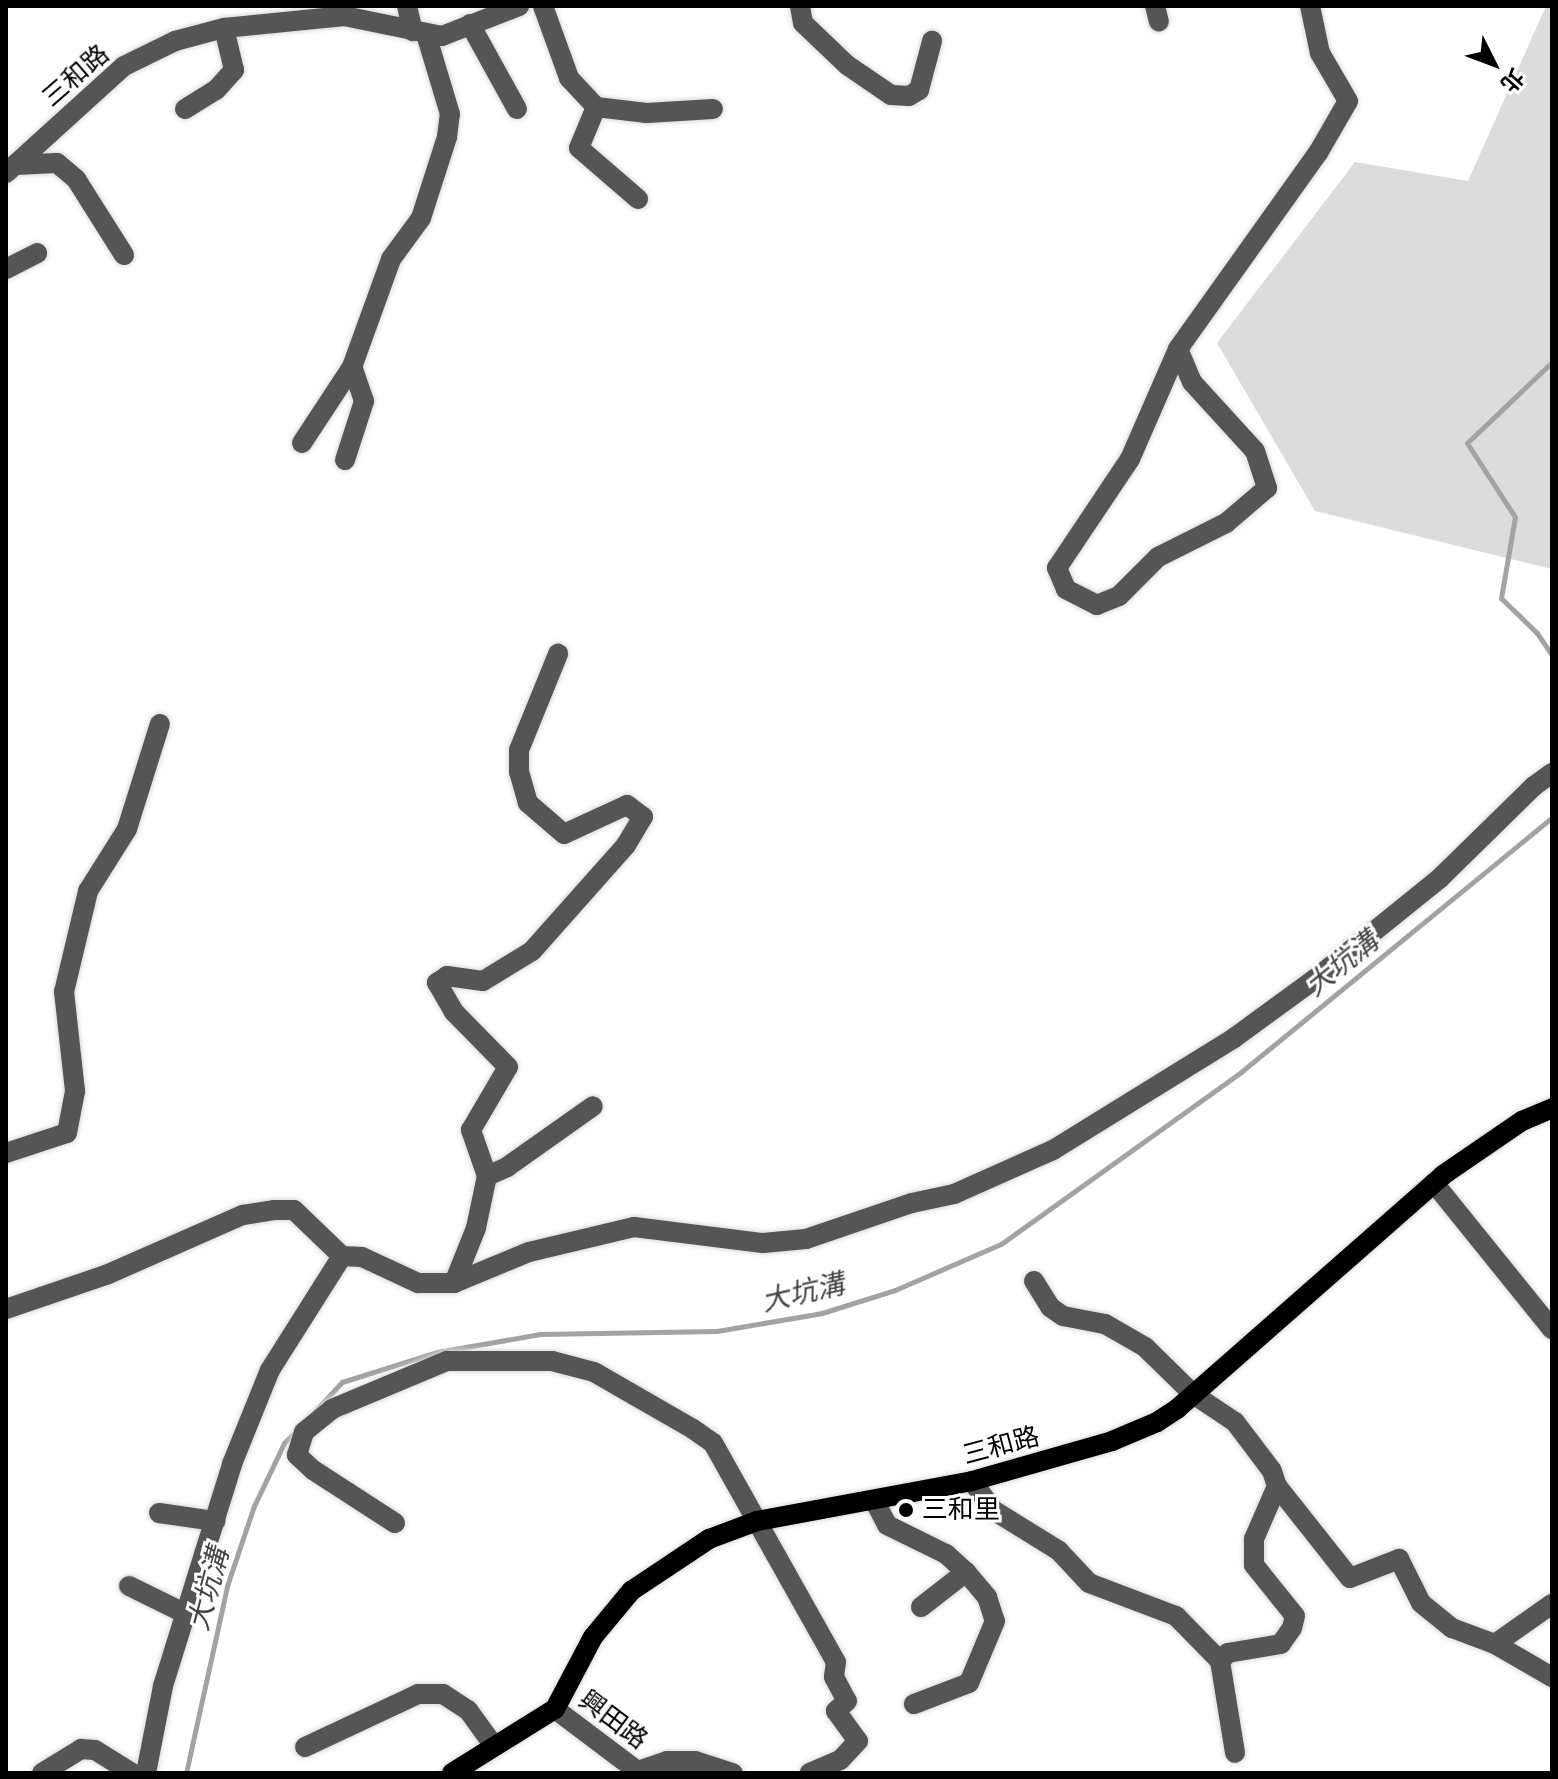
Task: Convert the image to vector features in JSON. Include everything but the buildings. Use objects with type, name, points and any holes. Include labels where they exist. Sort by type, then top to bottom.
[{"type":"main road","name":"三和路","points":[[555,1709],[593,1637],[631,1591],[709,1539],[757,1521],[875,1502],[972,1481],[1112,1441],[1157,1422],[1434,1183],[1472,1153],[1522,1121],[1552,1108]]},
{"type":"main road","points":[[452,1773],[555,1709]]},
{"type":"street","points":[[302,443],[352,367],[391,259],[421,218],[447,137],[450,114],[407,6]]},
{"type":"street","name":"三和路","points":[[11,169],[124,66],[175,41],[224,28],[344,16],[442,36],[519,6]]},
{"type":"street","points":[[543,6],[569,78],[596,107],[647,113],[713,109]]},
{"type":"street","points":[[800,6],[803,23],[847,65],[891,95],[909,96],[919,90],[932,41]]},
{"type":"street","points":[[1178,349],[1192,382],[1255,451],[1267,488],[1226,523],[1158,557],[1119,596],[1097,605],[1066,589],[1057,568],[1130,459],[1178,349],[1318,153],[1348,101],[1320,53],[1310,6]]},
{"type":"street","points":[[470,24],[517,109]]},
{"type":"street","points":[[185,109],[216,90],[234,70],[224,28]]},
{"type":"street","points":[[596,107],[579,148],[638,199]]},
{"type":"street","points":[[11,169],[57,163],[76,179],[124,255]]},
{"type":"street","points":[[6,269],[37,253]]},
{"type":"street","points":[[345,460],[364,401],[352,367]]},
{"type":"street","points":[[454,1283],[476,1228],[487,1176],[471,1130],[508,1067],[454,1012],[437,983],[447,976],[483,981],[532,951],[626,845],[643,817],[627,805],[564,834],[528,803],[519,772],[519,750],[558,654]]},
{"type":"street","points":[[6,1153],[67,1133],[75,1091],[64,992],[88,891],[127,829],[160,724]]},
{"type":"street","points":[[6,1309],[106,1275],[243,1215],[274,1210],[294,1210],[342,1256],[362,1257],[418,1283],[454,1283],[529,1252],[634,1227],[763,1243],[806,1239],[912,1203],[954,1194],[1053,1150],[1157,1088],[1315,979],[1440,878],[1552,773]]},
{"type":"street","points":[[487,1176],[507,1167],[593,1106]]},
{"type":"street","points":[[1434,1183],[1552,1329]]},
{"type":"street","points":[[146,1773],[163,1686],[232,1464],[270,1370],[342,1256]]},
{"type":"street","points":[[1034,1281],[1056,1312],[1105,1324],[1132,1336],[1193,1394],[1235,1422],[1272,1471],[1277,1486],[1350,1578],[1399,1559],[1421,1603],[1452,1628],[1495,1644],[1552,1677]]},
{"type":"street","points":[[395,1523],[313,1470],[297,1455],[304,1432],[332,1409],[447,1361],[552,1361],[594,1372],[713,1443],[836,1662],[834,1677],[847,1701],[836,1711],[858,1741],[840,1760],[810,1773]]},
{"type":"street","points":[[972,1481],[993,1510],[1059,1551],[1089,1583],[1176,1616],[1220,1661],[1235,1753]]},
{"type":"street","points":[[1220,1661],[1228,1653],[1281,1644],[1292,1628],[1295,1616],[1254,1565],[1254,1539],[1277,1486]]},
{"type":"street","points":[[875,1502],[887,1525],[946,1554],[966,1572],[987,1597],[995,1621],[969,1683],[914,1704]]},
{"type":"street","points":[[159,1513],[215,1521]]},
{"type":"street","points":[[921,1607],[966,1572]]},
{"type":"street","points":[[129,1586],[184,1613]]},
{"type":"street","points":[[1495,1644],[1552,1604]]},
{"type":"street","points":[[305,1747],[418,1694],[443,1694],[468,1710],[494,1746]]},
{"type":"street","name":"興田路","points":[[555,1709],[639,1772]]},
{"type":"street","points":[[42,1773],[81,1749],[95,1750],[132,1773]]},
{"type":"street","points":[[639,1772],[667,1761],[695,1761],[733,1773]]},
{"type":"shaded area","points":[[1546,6],[1552,6],[1552,569],[1315,511],[1217,343],[1355,162],[1468,181]]},
{"type":"waterway","points":[[1552,362],[1467,443],[1515,517],[1501,598],[1537,633],[1552,655]]},
{"type":"waterway","name":"大坑溝","points":[[314,1412],[342,1382],[437,1352],[540,1334],[717,1331],[822,1313],[895,1290],[1001,1244],[1241,1072],[1552,817]]},
{"type":"waterway","name":"大坑溝","points":[[186,1773],[227,1586],[254,1506],[284,1443],[296,1431]]},
{"type":"place","name":"三和里","points":[[906,1510]]}]
